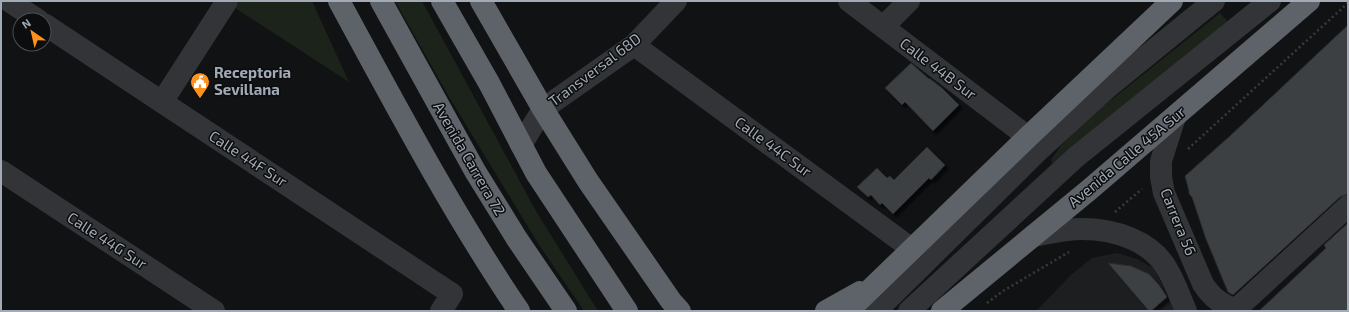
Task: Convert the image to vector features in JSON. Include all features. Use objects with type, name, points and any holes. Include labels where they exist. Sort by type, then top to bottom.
[{"type":"highway","points":[[339,1],[431,169],[480,251],[519,311]]},
{"type":"highway","name":"Avenida Carrera 72","points":[[381,1],[475,172],[517,239],[566,311]]},
{"type":"highway","points":[[442,1],[489,83],[536,173],[627,311]]},
{"type":"highway","points":[[460,1],[489,83]]},
{"type":"highway","points":[[480,1],[543,109],[588,181],[671,301],[680,311]]},
{"type":"highway","name":"Avenida Calle 45A Sur","points":[[942,311],[1175,117],[1309,1]]},
{"type":"highway","points":[[848,311],[1164,3]]},
{"type":"highway","points":[[826,311],[880,280]]},
{"type":"street","points":[[9,1],[26,12]]},
{"type":"street","points":[[162,102],[227,1]]},
{"type":"street","name":"Transversal 68D","points":[[521,145],[543,109],[634,45],[676,1]]},
{"type":"street","name":"Calle 44B Sur","points":[[849,1],[1028,136]]},
{"type":"street","points":[[883,27],[909,1]]},
{"type":"street","points":[[876,311],[1041,148],[1107,88],[1214,1]]},
{"type":"street","points":[[909,311],[1076,157],[1270,1]]},
{"type":"street","name":"Calle 44F Sur","points":[[52,29],[162,102],[447,302]]},
{"type":"street","name":"Calle 44C Sur","points":[[634,45],[912,249]]},
{"type":"street","name":"Carrera 56","points":[[1175,117],[1162,161],[1161,172],[1164,193],[1203,284],[1210,295],[1219,302],[1235,310]]},
{"type":"street","name":"Calle 44G Sur","points":[[1,171],[214,311]]},
{"type":"street","points":[[1235,310],[1348,206]]},
{"type":"street","name":"Carrera 56","points":[[1033,236],[1080,229],[1119,234],[1136,241],[1149,248],[1167,268],[1186,311]]},
{"type":"path","points":[[1185,151],[1348,3]]},
{"type":"path","points":[[982,307],[1003,291],[1075,248],[1161,172]]},
{"type":"shaded area","points":[[240,1],[312,1],[349,82],[235,8]]},
{"type":"shaded area","points":[[395,1],[422,1],[536,211],[598,311],[584,311],[539,245],[449,97]]},
{"type":"shaded area","points":[[1220,13],[1229,23],[1054,163],[1052,163],[1051,160],[1060,147],[1085,121]]},
{"type":"shaded area","points":[[1117,253],[1137,259],[1153,268],[1174,311],[1036,311],[1072,274],[1092,258]]},
{"type":"building","points":[[1348,25],[1348,194],[1340,197],[1233,295],[1228,292],[1206,239],[1192,197],[1189,194],[1185,176],[1230,136]]},
{"type":"building","points":[[911,63],[942,88],[959,105],[933,131],[905,102],[902,105],[885,88]]},
{"type":"building","points":[[927,147],[945,165],[931,180],[929,178],[893,214],[882,203],[880,205],[871,195],[868,197],[857,187],[877,168],[887,178],[890,176],[894,180]]},
{"type":"building","points":[[1348,223],[1348,311],[1259,311],[1326,248],[1324,245]]},
{"type":"building","points":[[1108,263],[1131,266],[1149,274],[1167,297],[1151,311],[1149,311]]},
{"type":"place","name":"Receptoria Sevillana","points":[[200,99]]}]
